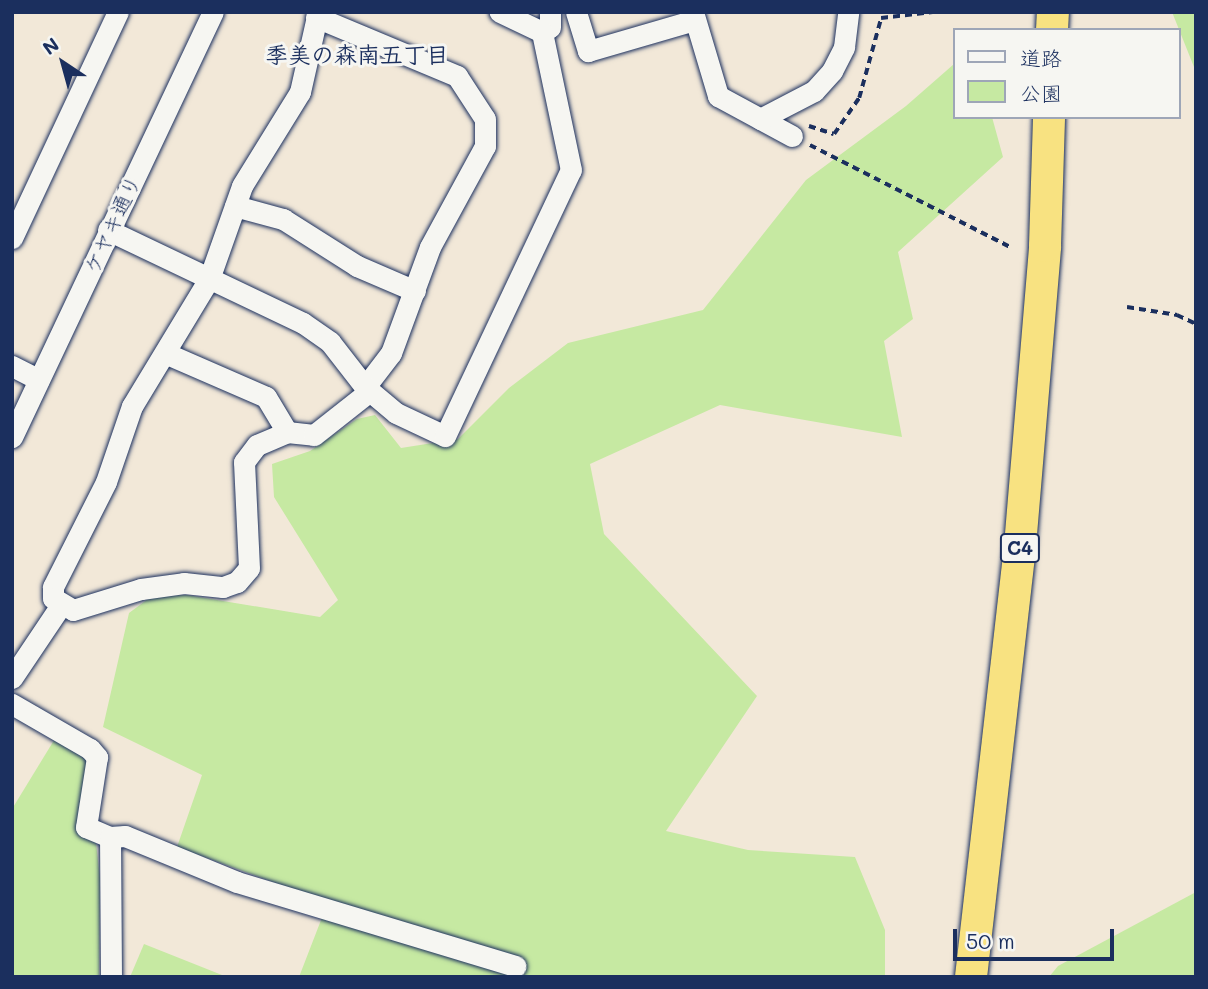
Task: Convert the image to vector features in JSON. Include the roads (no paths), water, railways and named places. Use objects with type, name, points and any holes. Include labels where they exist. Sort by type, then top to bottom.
[{"type":"highway","name":"C4","points":[[971,977],[1020,546],[1045,246],[1049,119]]},
{"type":"street","points":[[12,238],[118,12]]},
{"type":"street","name":"ケヤキ通り","points":[[12,437],[213,12]]},
{"type":"street","points":[[500,12],[546,22],[578,18],[588,51],[694,16],[718,96],[792,136]]},
{"type":"street","points":[[760,119],[814,91],[832,71],[844,47],[848,12]]},
{"type":"street","points":[[317,14],[457,76],[485,119],[485,146],[430,247],[391,353],[367,389],[314,435],[287,432],[257,444],[244,462],[249,568],[237,582],[223,587],[184,583],[141,589],[73,610],[61,605],[53,598],[53,587],[106,482],[132,406],[209,279],[235,206],[260,154],[300,92],[317,14]]},
{"type":"street","points":[[108,230],[303,323],[330,342],[367,389],[396,414],[445,436],[571,170],[546,22]]},
{"type":"street","points":[[235,206],[283,219],[358,266],[415,291]]},
{"type":"street","points":[[165,353],[266,397],[287,432]]},
{"type":"street","points":[[12,366],[39,380]]},
{"type":"street","points":[[12,678],[61,605]]},
{"type":"street","points":[[12,704],[90,749],[96,757],[86,827],[110,837],[125,836],[237,882],[516,966]]},
{"type":"street","points":[[110,837],[111,977]]},
{"type":"district","name":"季美の森南五丁目","points":[[357,54]]}]
